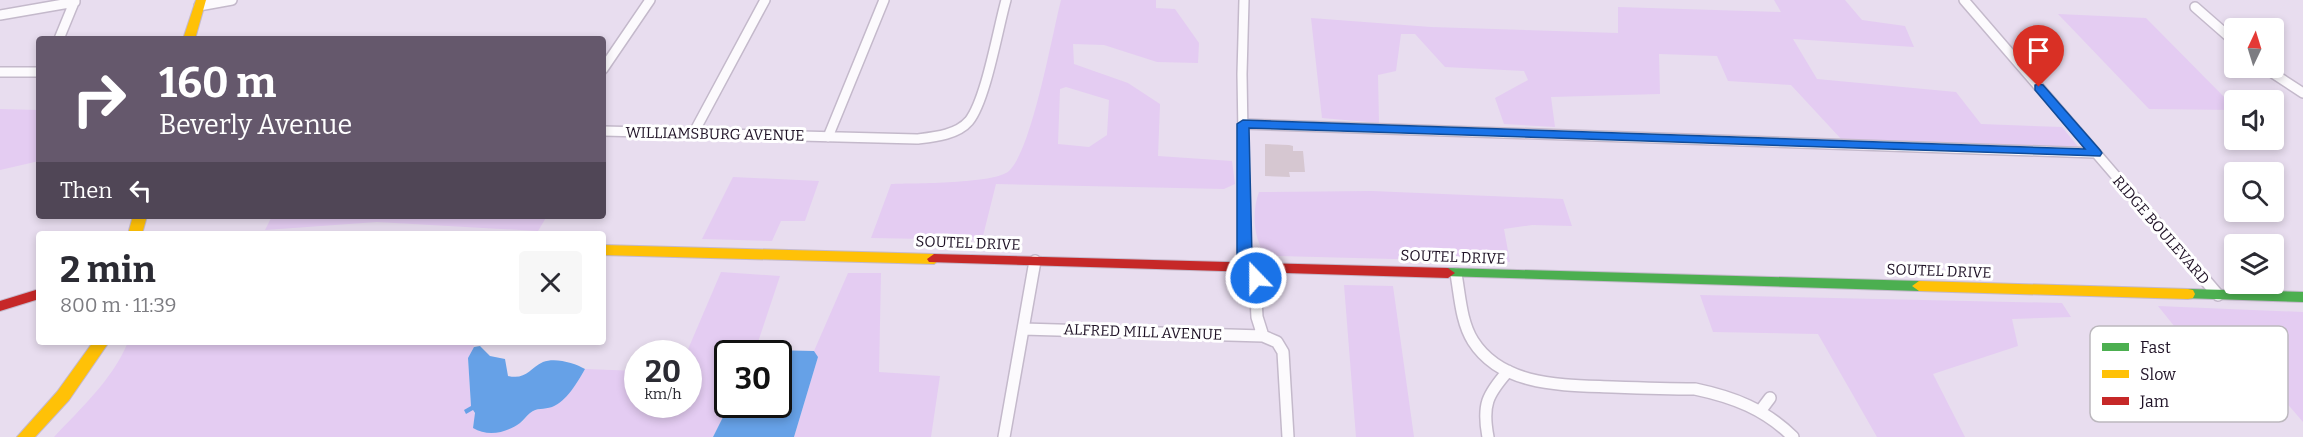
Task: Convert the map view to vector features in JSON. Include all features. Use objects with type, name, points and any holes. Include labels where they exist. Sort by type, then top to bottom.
[{"type":"main road","points":[[190,36],[200,3]]},
{"type":"main road","name":"SOUTEL DRIVE","points":[[606,250],[2303,297]]},
{"type":"main road","points":[[0,306],[36,295]]},
{"type":"main road","points":[[25,437],[63,396],[99,345]]},
{"type":"street","points":[[200,3],[232,0]]},
{"type":"street","points":[[607,56],[650,0]]},
{"type":"street","points":[[693,134],[765,0]]},
{"type":"street","points":[[828,137],[884,0]]},
{"type":"street","name":"WILLIAMSBURG AVENUE","points":[[606,131],[917,139],[943,135],[963,126],[976,111],[1006,0]]},
{"type":"street","points":[[1244,0],[1245,257],[1256,278],[1257,317],[1263,336],[1277,342],[1283,351],[1288,437]]},
{"type":"street","name":"RIDGE BOULEVARD","points":[[1964,0],[2218,295]]},
{"type":"street","points":[[0,15],[75,1]]},
{"type":"street","points":[[60,36],[75,1]]},
{"type":"street","points":[[2195,7],[2224,32]]},
{"type":"street","points":[[0,72],[36,72]]},
{"type":"street","points":[[2280,78],[2303,93]]},
{"type":"street","points":[[1243,124],[2095,153]]},
{"type":"street","points":[[1004,437],[1035,261]]},
{"type":"street","points":[[1456,274],[1467,329],[1473,342],[1494,362],[1508,371],[1528,379],[1557,385],[1695,389],[1725,396],[1761,410],[1772,416],[1793,437]]},
{"type":"street","name":"ALFRED MILL AVENUE","points":[[1023,329],[1263,336]]},
{"type":"street","points":[[1488,437],[1483,412],[1486,400],[1508,371]]},
{"type":"street","points":[[1761,410],[1770,398]]},
{"type":"shaded area","points":[[1061,0],[1156,0],[1156,8],[1175,9],[1199,43],[1198,63],[1157,62],[1104,45],[1073,44],[1074,64],[1128,83],[1160,104],[1158,156],[1232,161],[1235,184],[1224,189],[996,184],[982,240],[871,238],[891,184],[971,181],[1001,175],[1009,171],[1026,140],[1033,117]],"holes":[[[1066,87],[1109,100],[1107,135],[1089,147],[1058,144],[1060,89]]]},
{"type":"shaded area","points":[[1774,0],[1845,0],[1862,20],[1905,26],[1914,47],[1793,39],[1817,79],[1956,92],[1981,124],[2062,127],[2080,149],[1842,140],[1791,85],[1728,81],[1717,56],[1659,54],[1660,94],[1551,97],[1555,127],[1504,124],[1495,98],[1528,80],[1524,71],[1445,67],[1415,34],[1401,34],[1396,71],[1378,75],[1379,123],[1322,118],[1311,18],[1431,27],[1618,33],[1618,7],[1781,12]]},
{"type":"shaded area","points":[[2058,14],[2146,18],[2224,97],[2224,110],[2149,109]]},
{"type":"shaded area","points":[[0,109],[36,110],[36,162],[0,170]]},
{"type":"shaded area","points":[[733,177],[819,181],[805,221],[781,221],[772,241],[702,239]]},
{"type":"shaded area","points":[[1372,191],[1563,199],[1572,226],[1532,225],[1504,229],[1510,262],[1278,256],[1265,254],[1261,247],[1255,224],[1255,207],[1259,192]]},
{"type":"shaded area","points":[[270,219],[545,219],[538,231],[377,222],[265,230]]},
{"type":"shaded area","points":[[721,272],[780,276],[759,340],[714,340],[714,418],[722,418],[713,437],[54,437],[105,381],[127,345],[474,345],[468,358],[471,406],[475,414],[473,428],[522,422],[531,412],[549,407],[564,398],[585,369],[624,370],[624,418],[702,418],[702,340],[692,340]]},
{"type":"shaded area","points":[[848,273],[881,273],[879,372],[940,376],[931,437],[794,437],[818,357],[814,351]]},
{"type":"shaded area","points":[[1344,285],[1393,286],[1414,437],[1356,437]]},
{"type":"shaded area","points":[[1700,295],[2062,303],[2071,317],[2012,319],[2018,346],[1933,374],[1965,437],[1877,437],[1818,334],[1713,332]]},
{"type":"shaded area","points":[[2158,306],[2303,312],[2303,422],[2288,404],[2288,326],[2174,326]]},
{"type":"water","points":[[480,346],[490,356],[505,359],[508,376],[523,375],[543,362],[553,360],[565,361],[585,369],[571,391],[557,404],[533,411],[509,429],[497,433],[479,431],[473,428],[475,413],[473,410],[466,414],[464,410],[471,406],[468,358],[474,347]]},
{"type":"water","points":[[792,350],[814,351],[818,357],[794,437],[713,437],[722,418],[792,418]]},
{"type":"building","points":[[1265,144],[1289,145],[1293,146],[1293,151],[1303,151],[1305,172],[1289,172],[1290,177],[1265,176]]},
{"type":"traffic: fast","points":[[1448,273],[1919,286]]},
{"type":"traffic: fast","points":[[2188,294],[2303,297]]},
{"type":"traffic: slow","points":[[190,36],[201,0]]},
{"type":"traffic: slow","points":[[136,231],[139,219]]},
{"type":"traffic: slow","points":[[606,250],[934,259]]},
{"type":"traffic: slow","points":[[1919,286],[2188,294]]},
{"type":"traffic: slow","points":[[25,437],[63,396],[99,345]]},
{"type":"traffic: jam","points":[[934,259],[1448,273]]},
{"type":"traffic: jam","points":[[0,306],[36,295]]},
{"type":"route","points":[[1256,278],[1245,257],[1243,124],[2095,153],[2039,87]]}]
